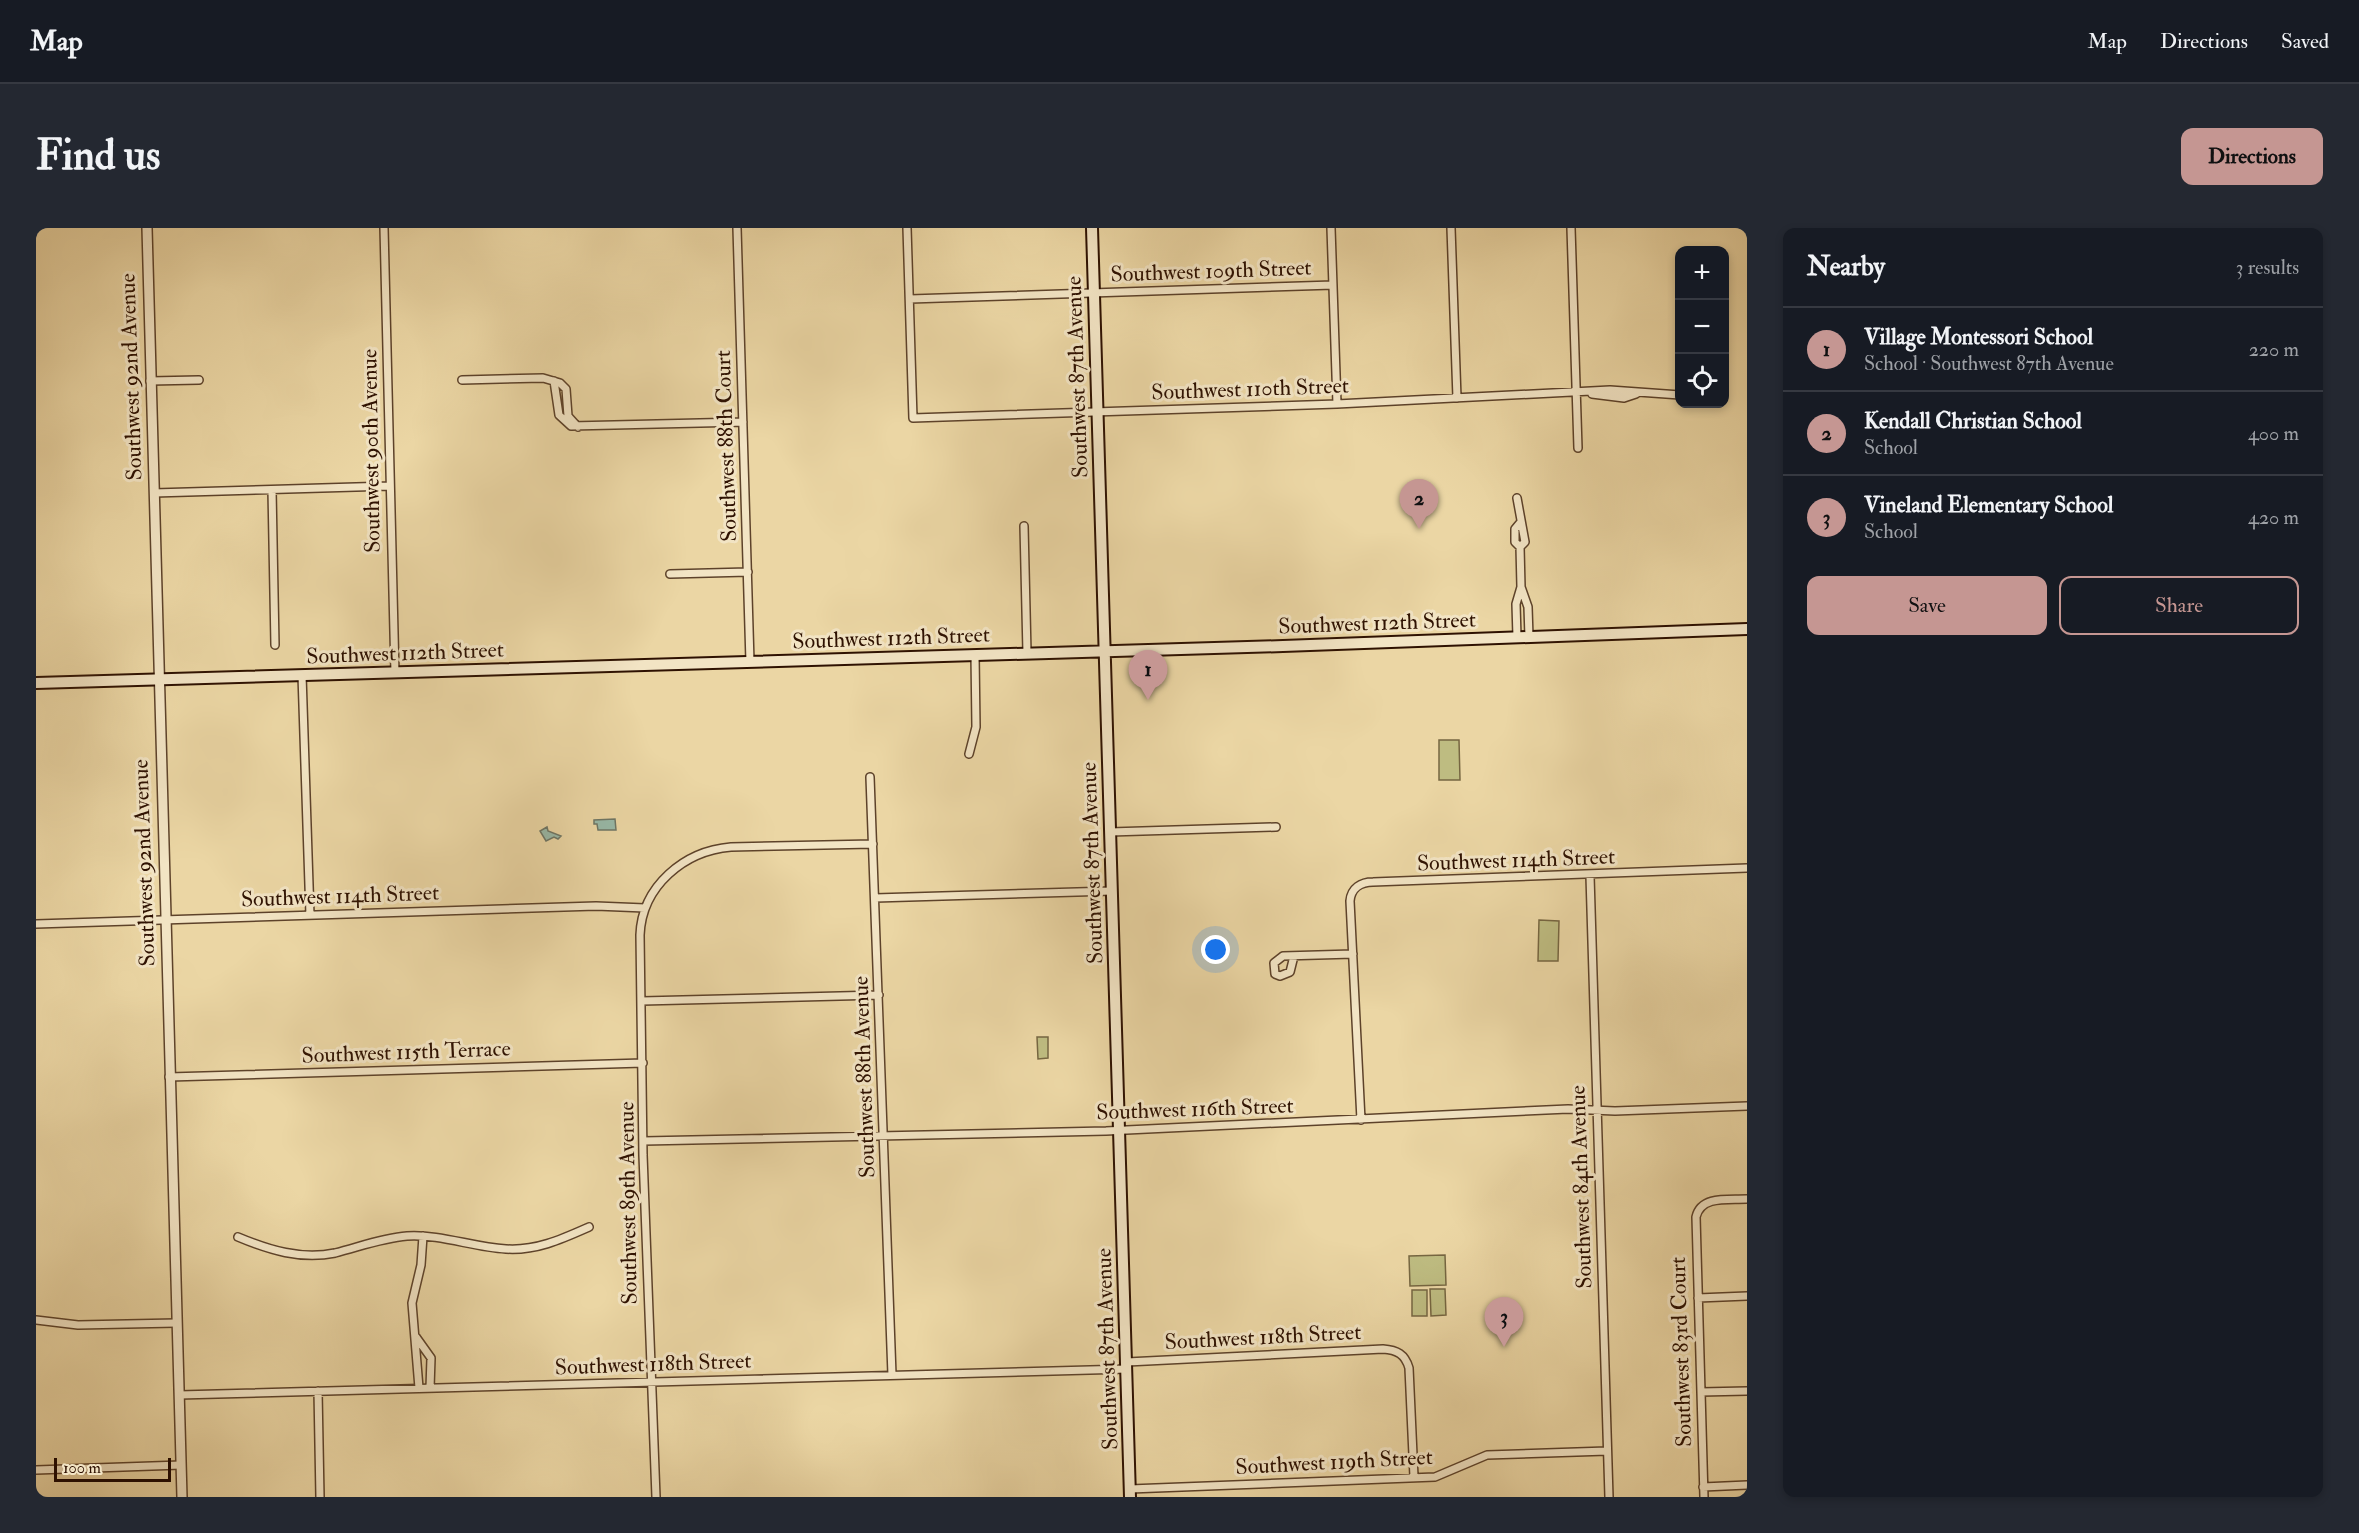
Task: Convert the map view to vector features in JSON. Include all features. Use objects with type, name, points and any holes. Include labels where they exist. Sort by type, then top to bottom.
[{"type":"main road","name":"Southwest 87th Avenue","points":[[1092,228],[1130,1493]]},
{"type":"main road","name":"Southwest 112th Street","points":[[36,683],[1747,629]]},
{"type":"street","name":"Southwest 92nd Avenue","points":[[147,228],[182,1497]]},
{"type":"street","name":"Southwest 90th Avenue","points":[[384,228],[395,673]]},
{"type":"street","name":"Southwest 88th Court","points":[[737,228],[750,662]]},
{"type":"street","points":[[907,228],[910,299]]},
{"type":"street","points":[[1331,228],[1337,404]]},
{"type":"street","points":[[1451,228],[1456,398]]},
{"type":"street","points":[[1570,228],[1578,448]]},
{"type":"street","name":"Southwest 109th Street","points":[[910,299],[1333,285]]},
{"type":"street","name":"Southwest 110th Street","points":[[910,299],[913,417],[1337,404],[1610,390],[1636,394],[1675,395]]},
{"type":"street","points":[[462,380],[543,378],[554,381],[560,415],[567,425],[578,427],[743,422]]},
{"type":"street","points":[[150,381],[199,380]]},
{"type":"street","points":[[154,493],[390,486]]},
{"type":"street","points":[[272,490],[275,645]]},
{"type":"street","points":[[1517,637],[1516,604],[1521,587],[1520,547],[1525,542],[1524,529],[1520,523],[1518,498]]},
{"type":"street","points":[[1024,526],[1028,653]]},
{"type":"street","points":[[670,574],[748,572]]},
{"type":"street","points":[[1521,587],[1528,607],[1529,637]]},
{"type":"street","points":[[969,754],[976,727],[975,655]]},
{"type":"street","points":[[302,675],[310,915]]},
{"type":"street","name":"Southwest 88th Avenue","points":[[870,777],[892,1376]]},
{"type":"street","points":[[1110,831],[1276,827]]},
{"type":"street","points":[[645,908],[660,884],[675,868],[692,857],[711,850],[730,847],[873,844]]},
{"type":"street","name":"Southwest 114th Street","points":[[1353,954],[1350,896],[1353,890],[1364,883],[1590,876],[1747,868]]},
{"type":"street","name":"Southwest 84th Avenue","points":[[1590,876],[1609,1497]]},
{"type":"street","points":[[875,898],[1112,891]]},
{"type":"street","name":"Southwest 114th Street","points":[[36,924],[596,906],[645,908]]},
{"type":"street","name":"Southwest 89th Avenue","points":[[645,908],[640,935],[644,1141],[656,1497]]},
{"type":"street","points":[[1294,956],[1353,954],[1361,1120]]},
{"type":"street","points":[[642,1001],[879,995]]},
{"type":"street","name":"Southwest 115th Terrace","points":[[169,1077],[643,1064]]},
{"type":"street","name":"Southwest 116th Street","points":[[644,1141],[1120,1131],[1568,1109],[1747,1106]]},
{"type":"street","name":"Southwest 83rd Court","points":[[1704,1497],[1696,1222],[1700,1206],[1713,1200],[1747,1199]]},
{"type":"street","points":[[238,1237],[278,1252],[304,1255],[329,1254],[385,1240],[423,1236],[513,1249],[556,1242],[589,1227]]},
{"type":"street","points":[[419,1388],[412,1303],[421,1265],[423,1236]]},
{"type":"street","points":[[1698,1298],[1747,1296]]},
{"type":"street","points":[[36,1320],[78,1325],[176,1323]]},
{"type":"street","points":[[416,1337],[425,1346],[431,1358],[430,1388]]},
{"type":"street","name":"Southwest 118th Street","points":[[179,1395],[892,1376],[1127,1365],[1383,1349],[1401,1353],[1409,1368],[1414,1477]]},
{"type":"street","points":[[318,1391],[321,1497]]},
{"type":"street","points":[[1701,1392],[1747,1391]]},
{"type":"street","name":"Southwest 119th Street","points":[[1130,1493],[1443,1475],[1487,1455],[1607,1451]]},
{"type":"street","points":[[36,1470],[181,1465]]},
{"type":"street","points":[[1703,1486],[1747,1485]]},
{"type":"shaded area","points":[[1439,740],[1459,740],[1460,780],[1439,780]]},
{"type":"shaded area","points":[[615,819],[616,830],[598,830],[597,824],[594,824],[594,820]]},
{"type":"shaded area","points":[[547,827],[548,831],[561,836],[558,839],[554,837],[546,841],[540,831]]},
{"type":"shaded area","points":[[1539,920],[1559,921],[1558,961],[1538,961]]},
{"type":"shaded area","points":[[1037,1037],[1048,1037],[1048,1058],[1038,1059]]},
{"type":"shaded area","points":[[1445,1255],[1446,1285],[1410,1286],[1409,1256]]},
{"type":"shaded area","points":[[1430,1289],[1445,1289],[1446,1315],[1431,1316]]},
{"type":"shaded area","points":[[1412,1290],[1427,1290],[1427,1316],[1412,1316]]},
{"type":"place","name":"Kendall Christian School","points":[[1419,529]]},
{"type":"place","name":"Village Montessori School","points":[[1148,700]]},
{"type":"place","name":"Vineland Elementary School","points":[[1504,1347]]}]
